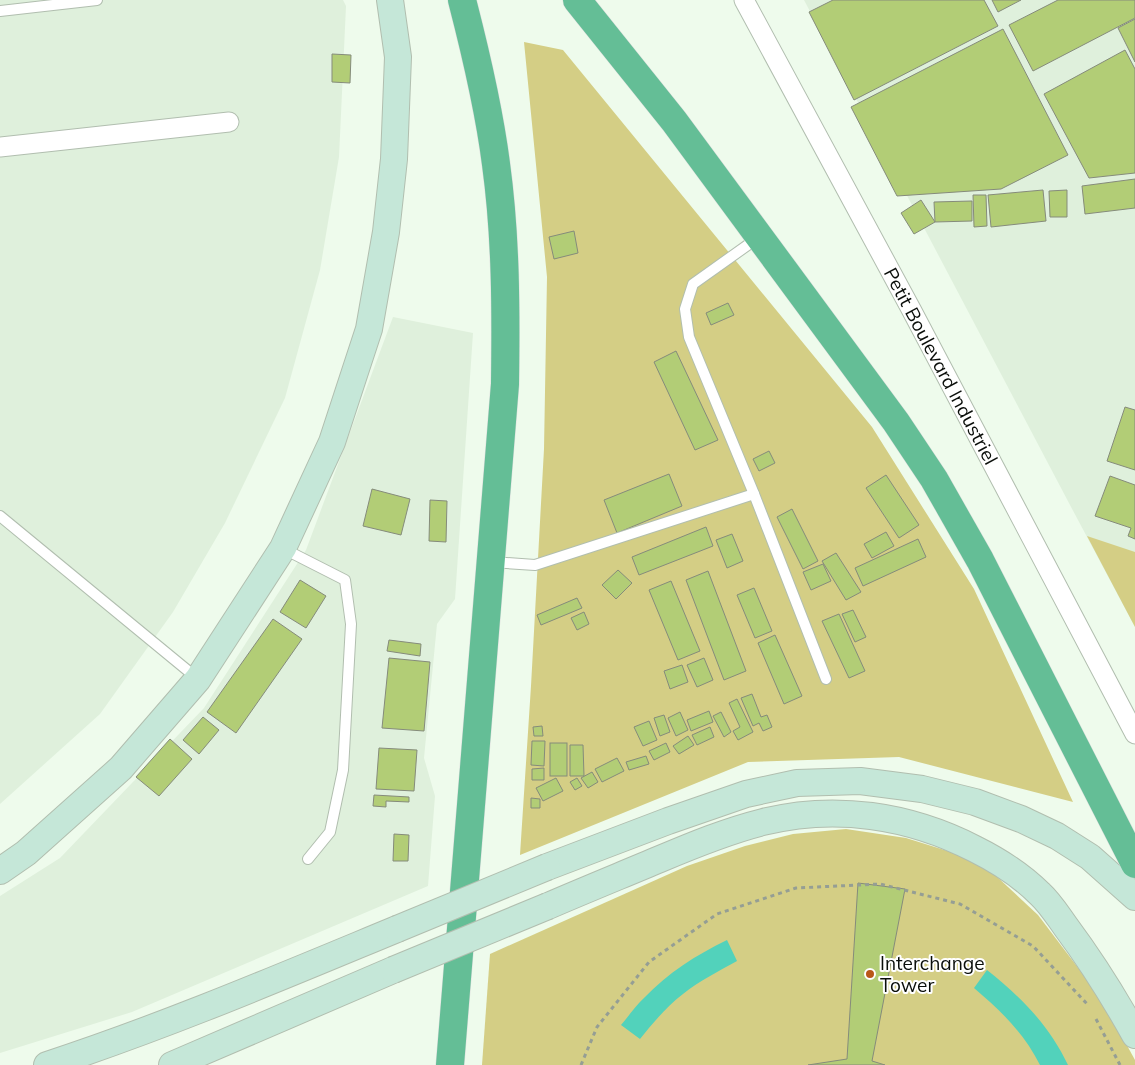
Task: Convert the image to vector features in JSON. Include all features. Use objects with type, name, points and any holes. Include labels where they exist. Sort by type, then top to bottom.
[{"type":"highway","points":[[450,1065],[506,384],[506,286],[496,164],[476,54],[462,0]]},
{"type":"highway","points":[[577,0],[674,121],[896,422],[934,479],[980,560],[1135,864]]},
{"type":"main road","points":[[0,870],[26,853],[121,768],[198,679],[283,548],[332,442],[369,329],[386,232],[394,158],[398,57],[390,0]]},
{"type":"main road","points":[[47,1065],[125,1039],[243,993],[547,867],[668,821],[746,794],[797,783],[860,781],[922,789],[976,802],[1021,818],[1057,836],[1090,857],[1135,898]]},
{"type":"main road","points":[[172,1065],[393,970],[693,845],[731,831],[764,822],[794,816],[826,813],[884,817],[939,832],[997,860],[1020,876],[1041,895],[1083,950],[1111,992],[1135,1035]]},
{"type":"street","name":"Petit Boulevard Industriel","points":[[744,0],[912,311],[1135,734]]},
{"type":"street","points":[[0,147],[229,122]]},
{"type":"lane","points":[[0,11],[97,0]]},
{"type":"lane","points":[[760,237],[693,284],[685,309],[689,337],[754,494],[826,679]]},
{"type":"lane","points":[[491,562],[535,565],[754,494]]},
{"type":"lane","points":[[0,516],[198,679]]},
{"type":"lane","points":[[283,548],[345,580],[351,624],[343,770],[330,832],[308,859]]},
{"type":"path","points":[[581,1065],[597,1027],[649,962],[717,914],[796,888],[880,884],[960,904],[1033,946],[1090,1006]]},
{"type":"path","points":[[1094,1014],[1120,1065]]},
{"type":"shaded area","points":[[0,0],[343,0],[346,6],[339,157],[320,270],[285,398],[225,523],[173,612],[100,714],[0,804]]},
{"type":"shaded area","points":[[804,0],[1135,0],[1135,627],[1070,505]]},
{"type":"shaded area","points":[[524,42],[563,50],[872,427],[974,589],[1073,802],[899,757],[748,762],[520,855],[544,449],[547,277]]},
{"type":"shaded area","points":[[393,317],[473,333],[455,599],[437,624],[424,758],[435,796],[428,886],[132,1012],[0,1053],[0,896],[60,858],[204,708],[306,550]]},
{"type":"shaded area","points":[[1087,536],[1135,552],[1135,627]]},
{"type":"shaded area","points":[[846,829],[906,838],[954,853],[994,874],[1038,915],[1101,998],[1135,1060],[1135,1065],[482,1065],[490,954],[687,866],[745,846],[793,834]]},
{"type":"water","points":[[727,940],[737,961],[702,980],[683,994],[665,1010],[640,1039],[621,1025],[641,1001],[663,980],[693,958]]},
{"type":"water","points":[[987,970],[1023,1001],[1043,1024],[1068,1065],[1040,1065],[1034,1053],[1011,1023],[974,988]]},
{"type":"building","points":[[833,0],[984,0],[998,26],[854,100],[809,12]]},
{"type":"building","points":[[992,0],[1021,0],[998,12]]},
{"type":"building","points":[[1058,0],[1135,0],[1135,18],[1033,71],[1009,25]]},
{"type":"building","points":[[1135,19],[1135,62],[1118,28]]},
{"type":"building","points":[[1003,29],[1068,155],[1001,189],[897,196],[851,107]]},
{"type":"building","points":[[1125,50],[1135,69],[1135,173],[1089,178],[1044,94]]},
{"type":"building","points":[[332,54],[351,55],[350,83],[332,82]]},
{"type":"building","points":[[1135,179],[1135,208],[1085,214],[1082,186]]},
{"type":"building","points":[[1043,190],[1046,221],[991,227],[988,195]]},
{"type":"building","points":[[1067,190],[1067,217],[1050,217],[1049,191]]},
{"type":"building","points":[[973,195],[986,195],[987,226],[974,227]]},
{"type":"building","points":[[921,200],[935,222],[914,234],[901,213]]},
{"type":"building","points":[[972,201],[972,221],[935,222],[934,202]]},
{"type":"building","points":[[574,231],[578,253],[554,259],[549,237]]},
{"type":"building","points":[[728,303],[734,315],[711,325],[706,313]]},
{"type":"building","points":[[676,351],[718,440],[695,450],[654,362]]},
{"type":"building","points":[[1125,407],[1135,410],[1135,470],[1107,461]]},
{"type":"building","points":[[769,451],[775,463],[759,471],[753,459]]},
{"type":"building","points":[[669,474],[682,506],[617,533],[604,500]]},
{"type":"building","points":[[886,475],[919,525],[899,538],[866,488]]},
{"type":"building","points":[[1110,476],[1135,485],[1135,539],[1128,536],[1131,528],[1095,516]]},
{"type":"building","points":[[372,489],[410,499],[401,535],[363,526]]},
{"type":"building","points":[[430,500],[447,501],[446,542],[429,541]]},
{"type":"building","points":[[792,509],[818,561],[803,569],[777,517]]},
{"type":"building","points":[[706,527],[713,546],[639,575],[632,557]]},
{"type":"building","points":[[886,532],[894,546],[872,558],[864,544]]},
{"type":"building","points":[[732,534],[743,561],[727,568],[716,540]]},
{"type":"building","points":[[918,539],[926,557],[863,586],[855,568]]},
{"type":"building","points":[[836,553],[861,592],[846,600],[822,561]]},
{"type":"building","points":[[823,564],[831,581],[811,590],[803,572]]},
{"type":"building","points":[[618,570],[632,583],[616,599],[602,585]]},
{"type":"building","points":[[708,571],[746,671],[724,680],[686,580]]},
{"type":"building","points":[[300,580],[326,596],[306,628],[280,612]]},
{"type":"building","points":[[671,581],[700,651],[678,660],[649,590]]},
{"type":"building","points":[[754,588],[772,631],[755,638],[737,595]]},
{"type":"building","points":[[577,598],[582,608],[541,625],[537,615]]},
{"type":"building","points":[[853,610],[866,637],[855,642],[842,614]]},
{"type":"building","points":[[584,612],[589,624],[577,630],[571,618]]},
{"type":"building","points":[[839,614],[865,671],[849,678],[822,621]]},
{"type":"building","points":[[273,619],[302,639],[236,733],[207,712]]},
{"type":"building","points":[[775,635],[802,696],[784,704],[758,643]]},
{"type":"building","points":[[389,640],[421,644],[420,656],[387,651]]},
{"type":"building","points":[[389,658],[430,662],[424,731],[382,728]]},
{"type":"building","points":[[704,658],[713,680],[697,687],[687,665]]},
{"type":"building","points":[[682,665],[688,682],[670,689],[664,671]]},
{"type":"building","points":[[752,694],[761,717],[767,715],[772,727],[763,731],[759,723],[753,726],[741,698]]},
{"type":"building","points":[[737,699],[753,732],[738,740],[733,731],[740,727],[729,703]]},
{"type":"building","points":[[709,711],[713,722],[691,731],[687,720]]},
{"type":"building","points":[[680,712],[688,730],[676,736],[668,718]]},
{"type":"building","points":[[721,712],[731,732],[724,737],[713,716]]},
{"type":"building","points":[[664,715],[670,732],[660,736],[654,718]]},
{"type":"building","points":[[203,717],[219,730],[199,754],[183,740]]},
{"type":"building","points":[[649,721],[657,740],[643,746],[634,727]]},
{"type":"building","points":[[542,726],[543,736],[534,736],[533,727]]},
{"type":"building","points":[[710,727],[714,737],[697,745],[692,735]]},
{"type":"building","points":[[688,736],[694,745],[679,754],[673,746]]},
{"type":"building","points":[[170,739],[192,759],[159,796],[136,777]]},
{"type":"building","points":[[532,741],[545,741],[544,766],[531,765]]},
{"type":"building","points":[[550,743],[567,743],[567,776],[550,776]]},
{"type":"building","points":[[666,743],[670,752],[654,760],[649,751]]},
{"type":"building","points":[[570,745],[583,745],[584,776],[570,776]]},
{"type":"building","points":[[379,748],[417,750],[414,791],[376,789]]},
{"type":"building","points":[[646,756],[649,764],[629,770],[626,762]]},
{"type":"building","points":[[617,758],[624,771],[602,782],[595,769]]},
{"type":"building","points":[[544,768],[544,780],[532,780],[532,769]]},
{"type":"building","points":[[592,772],[598,782],[588,788],[581,778]]},
{"type":"building","points":[[556,778],[563,791],[543,801],[536,788]]},
{"type":"building","points":[[577,778],[582,786],[575,790],[570,782]]},
{"type":"building","points":[[374,795],[409,797],[409,802],[386,801],[386,807],[373,806]]},
{"type":"building","points":[[531,798],[540,799],[540,808],[531,808]]},
{"type":"building","points":[[394,834],[409,835],[408,861],[393,861]]},
{"type":"building","name":"Interchange Tower","points":[[858,883],[905,889],[872,1061],[885,1065],[808,1065],[847,1059]]},
{"type":"place","name":"Interchange Tower","points":[[870,974]]}]
